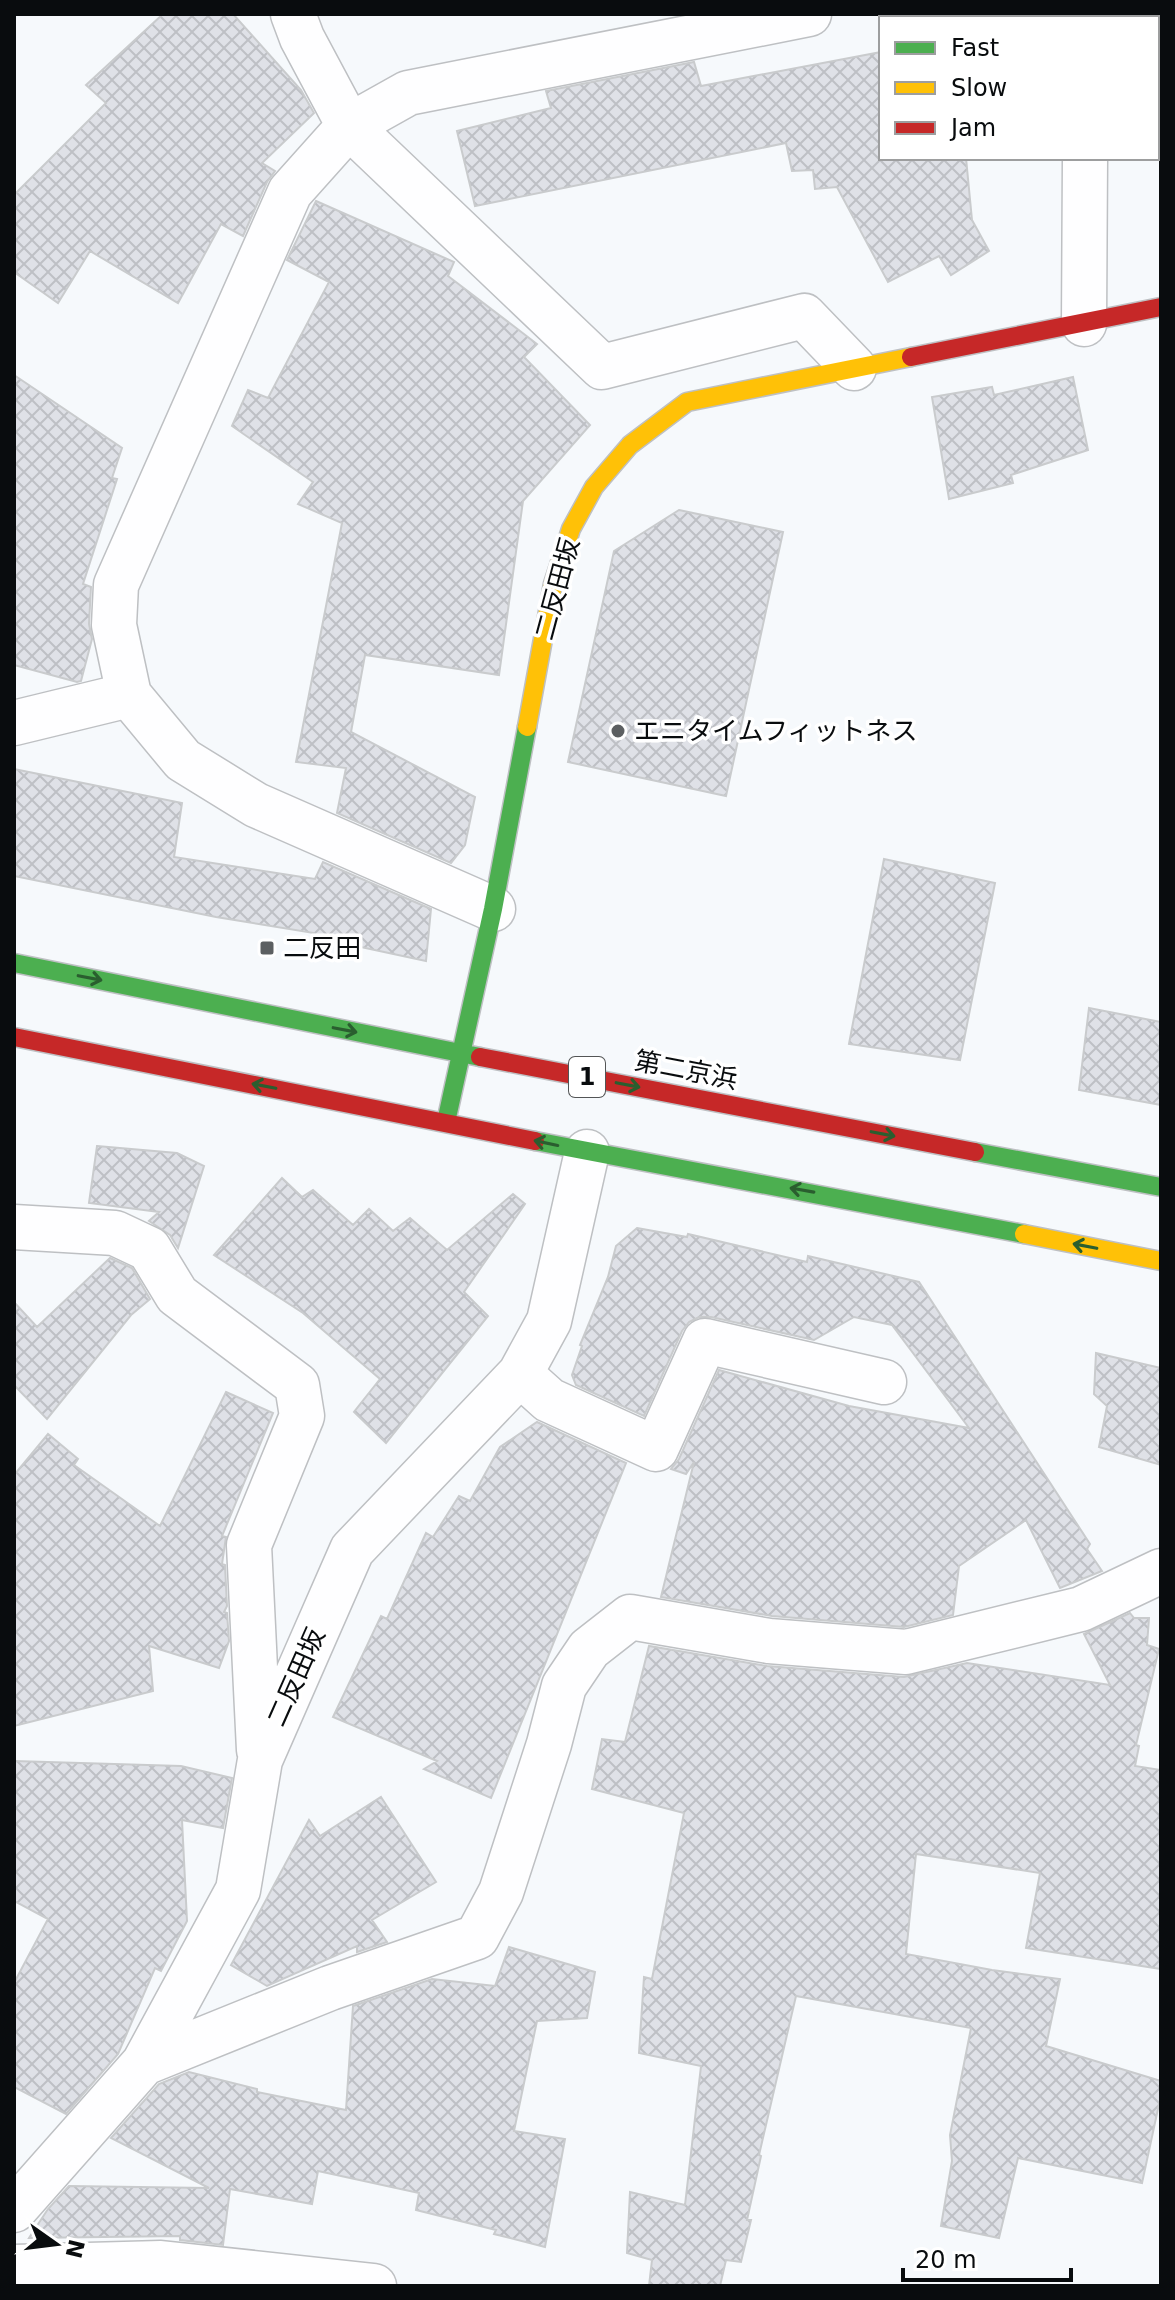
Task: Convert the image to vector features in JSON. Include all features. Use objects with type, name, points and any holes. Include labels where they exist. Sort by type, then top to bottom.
[{"type":"main road","name":"二反田坂","points":[[446,1122],[493,909],[553,584],[571,529],[594,487],[630,445],[687,402],[1161,307]]},
{"type":"main road","name":"第二京浜","points":[[14,963],[460,1053],[1161,1187]]},
{"type":"main road","points":[[14,1037],[587,1152],[836,1196],[1161,1261]]},
{"type":"street","points":[[293,14],[302,38],[349,126],[602,367],[804,316],[854,368]]},
{"type":"street","points":[[493,909],[256,805],[183,760],[129,695],[114,625],[116,585],[290,192],[349,126],[408,93],[621,33],[809,14]]},
{"type":"street","points":[[1084,324],[1085,160]]},
{"type":"street","points":[[14,723],[129,695]]},
{"type":"street","name":"二反田坂","points":[[14,2210],[144,2063],[238,1890],[260,1760],[352,1550],[520,1374],[549,1321],[587,1152]]},
{"type":"street","points":[[14,1227],[115,1233],[149,1249],[177,1295],[297,1385],[302,1416],[249,1545],[260,1760]]},
{"type":"street","points":[[520,1374],[549,1400],[656,1449],[705,1341],[884,1382]]},
{"type":"street","points":[[144,2063],[330,1988],[477,1937],[501,1892],[549,1744],[564,1686],[589,1649],[630,1617],[769,1641],[906,1652],[1081,1609],[1161,1571]]},
{"type":"street","points":[[14,2267],[161,2263],[374,2286]]},
{"type":"building","points":[[163,14],[233,14],[301,90],[314,113],[262,163],[275,171],[243,236],[221,224],[178,303],[90,251],[58,303],[14,272],[14,195],[106,103],[86,85]]},
{"type":"building","points":[[879,52],[879,160],[966,160],[972,220],[989,251],[951,275],[939,256],[888,282],[837,187],[815,189],[813,170],[792,171],[786,143],[475,206],[457,131],[551,108],[546,91],[694,62],[701,86]]},
{"type":"building","points":[[316,201],[454,262],[448,276],[537,344],[524,357],[590,425],[523,501],[499,675],[365,655],[351,732],[475,797],[465,845],[451,863],[337,813],[346,768],[296,762],[342,523],[298,504],[313,482],[232,426],[248,390],[268,398],[329,282],[287,260]]},
{"type":"building","points":[[14,375],[122,448],[112,478],[117,479],[83,584],[91,587],[89,624],[92,639],[81,681],[77,682],[14,665]]},
{"type":"building","points":[[1073,377],[1088,450],[1011,475],[1013,483],[949,499],[932,397],[992,387],[994,395]]},
{"type":"building","points":[[679,510],[783,532],[726,796],[568,762],[614,551]]},
{"type":"building","points":[[14,769],[182,803],[174,857],[315,879],[323,862],[431,909],[426,961],[314,937],[314,933],[216,917],[14,876]]},
{"type":"building","points":[[884,859],[995,883],[960,1060],[849,1044]]},
{"type":"building","points":[[1089,1008],[1161,1022],[1161,1105],[1079,1090]]},
{"type":"building","points":[[97,1146],[177,1153],[204,1166],[178,1248],[170,1235],[149,1221],[159,1212],[89,1203]]},
{"type":"building","points":[[282,1178],[302,1197],[313,1190],[353,1225],[369,1209],[393,1231],[410,1218],[447,1250],[513,1194],[525,1204],[464,1292],[488,1316],[386,1443],[354,1412],[380,1379],[303,1313],[214,1255]]},
{"type":"building","points":[[637,1228],[687,1237],[688,1234],[807,1262],[808,1256],[919,1282],[1090,1544],[1087,1549],[1102,1571],[1060,1588],[1026,1520],[959,1566],[953,1615],[904,1627],[772,1616],[661,1597],[694,1462],[686,1474],[671,1469],[679,1459],[719,1370],[849,1406],[969,1428],[892,1325],[854,1317],[814,1340],[699,1317],[689,1322],[682,1331],[644,1416],[576,1385],[572,1375],[580,1345],[608,1277],[616,1246]]},
{"type":"building","points":[[110,1258],[132,1268],[150,1299],[131,1315],[47,1419],[14,1385],[14,1302],[37,1327]]},
{"type":"building","points":[[1096,1353],[1161,1368],[1161,1465],[1099,1447],[1107,1406],[1094,1394]]},
{"type":"building","points":[[226,1392],[273,1413],[222,1536],[226,1537],[222,1564],[225,1565],[227,1606],[224,1612],[227,1613],[229,1641],[219,1668],[149,1646],[153,1691],[14,1726],[14,1475],[48,1434],[78,1459],[74,1465],[160,1526]]},
{"type":"building","points":[[537,1422],[626,1463],[491,1798],[424,1769],[437,1761],[333,1717],[381,1616],[387,1619],[426,1533],[433,1537],[459,1496],[470,1501],[500,1447]]},
{"type":"building","points":[[1130,1613],[1134,1618],[1149,1618],[1147,1645],[1159,1649],[1136,1745],[1139,1746],[1135,1766],[1161,1770],[1161,1969],[1026,1948],[1040,1873],[916,1854],[906,1954],[1060,1979],[1046,2046],[1161,2081],[1161,2095],[1142,2183],[1018,2158],[999,2238],[941,2226],[952,2161],[950,2135],[971,2028],[796,1996],[759,2155],[747,2220],[751,2220],[741,2262],[726,2260],[720,2286],[649,2286],[652,2260],[627,2253],[630,2192],[685,2205],[701,2066],[639,2053],[644,1977],[652,1979],[684,1813],[592,1789],[602,1739],[625,1742],[649,1646],[767,1666],[904,1677],[967,1663],[1110,1685],[1084,1634]]},
{"type":"building","points":[[14,1761],[181,1766],[232,1778],[223,1828],[182,1820],[187,1921],[161,1971],[155,1968],[118,2054],[66,2114],[14,2087],[14,1983],[48,1919],[14,1901]]},
{"type":"building","points":[[381,1797],[436,1882],[372,1920],[387,1942],[357,1952],[357,1946],[267,1986],[231,1965],[309,1820],[320,1836]]},
{"type":"building","points":[[509,1947],[595,1972],[587,2018],[537,2021],[514,2131],[565,2139],[545,2247],[494,2234],[496,2230],[416,2210],[419,2193],[318,2171],[312,2204],[230,2189],[223,2245],[180,2240],[180,2236],[29,2238],[48,2209],[69,2186],[209,2188],[111,2138],[159,2084],[189,2072],[257,2089],[257,2092],[346,2110],[353,2006],[432,1979],[495,1986]]},
{"type":"traffic: fast","points":[[446,1122],[493,909],[527,727]]},
{"type":"traffic: fast","points":[[14,963],[480,1057]]},
{"type":"traffic: fast","points":[[535,1141],[1024,1234]]},
{"type":"traffic: fast","points":[[975,1152],[1161,1187]]},
{"type":"traffic: slow","points":[[527,727],[553,584],[571,529],[594,487],[630,445],[687,402],[911,357]]},
{"type":"traffic: slow","points":[[1024,1234],[1161,1261]]},
{"type":"traffic: jam","points":[[911,357],[1161,307]]},
{"type":"traffic: jam","points":[[14,1037],[535,1141]]},
{"type":"traffic: jam","points":[[480,1057],[975,1152]]},
{"type":"place","name":"エニタイムフィットネス","points":[[618,731]]},
{"type":"place","name":"二反田","points":[[267,948]]}]
